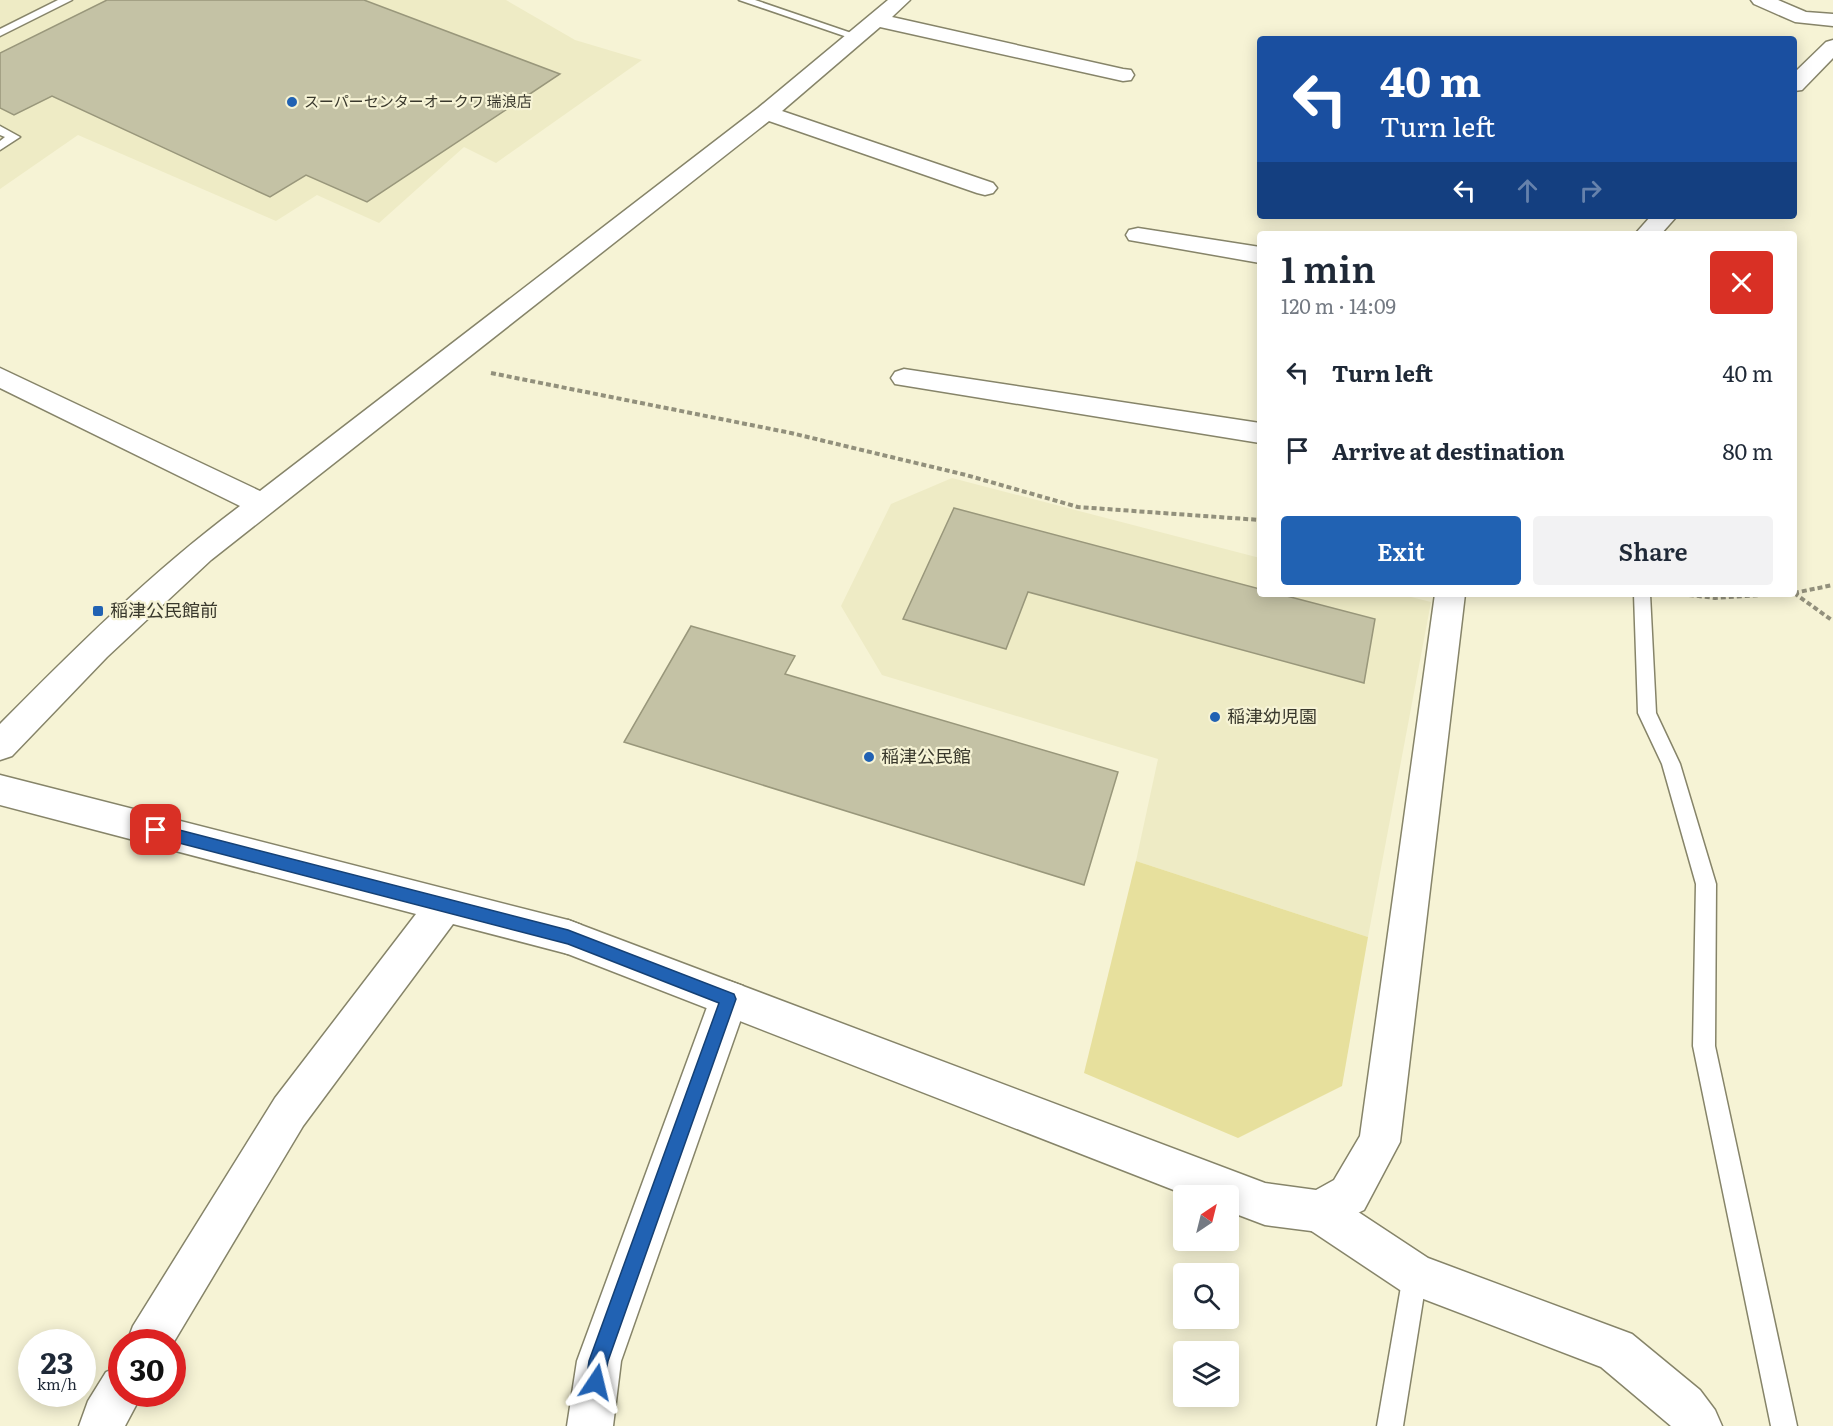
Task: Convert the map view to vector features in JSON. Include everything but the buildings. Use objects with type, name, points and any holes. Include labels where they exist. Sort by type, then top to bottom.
[{"type":"street","points":[[0,746],[96,648],[200,552],[446,364],[766,113],[900,0]]},
{"type":"street","points":[[1761,0],[1803,18],[1833,20]]},
{"type":"street","points":[[867,28],[1123,75]]},
{"type":"street","points":[[1797,82],[1833,46]]},
{"type":"street","points":[[766,113],[985,188]]},
{"type":"street","points":[[1650,231],[1662,219]]},
{"type":"street","points":[[1138,235],[1257,255]]},
{"type":"street","points":[[0,377],[261,504]]},
{"type":"street","points":[[904,378],[1257,433]]},
{"type":"street","points":[[1319,1211],[1349,1195],[1380,1142],[1450,597]]},
{"type":"street","points":[[0,790],[568,937],[1265,1204],[1319,1211],[1415,1275],[1616,1350],[1684,1406],[1699,1426]]},
{"type":"street","points":[[157,1329],[289,1112],[445,906]]},
{"type":"street","points":[[590,1426],[598,1361],[729,999]]},
{"type":"street","points":[[102,1426],[110,1407]]},
{"type":"lane","points":[[0,33],[68,0]]},
{"type":"lane","points":[[744,0],[867,28]]},
{"type":"lane","points":[[0,130],[14,137],[0,146]]},
{"type":"lane","points":[[1642,597],[1647,713],[1671,764],[1706,884],[1704,1046],[1784,1426]]},
{"type":"lane","points":[[1390,1426],[1415,1275]]},
{"type":"path","points":[[446,364],[791,433],[966,475],[1078,507],[1213,514],[1257,520]]},
{"type":"path","points":[[1797,592],[1833,585]]},
{"type":"path","points":[[1797,595],[1833,621]]},
{"type":"path","points":[[1707,597],[1730,597]]},
{"type":"shaded area","name":"スーパーセンターオークワ 瑞浪店","points":[[0,0],[506,0],[575,40],[642,60],[496,163],[464,147],[379,223],[317,195],[276,221],[78,135],[0,189]]},
{"type":"shaded area","name":"稲津幼児園","points":[[952,478],[1257,557],[1257,597],[1411,597],[1431,602],[1368,937],[1136,861],[1158,759],[882,675],[841,606],[891,504]]},
{"type":"shaded area","points":[[1136,861],[1368,937],[1342,1086],[1238,1138],[1084,1073]]},
{"type":"place","name":"スーパーセンターオークワ 瑞浪店","points":[[292,102]]},
{"type":"place","name":"稲津公民館前","points":[[98,611]]},
{"type":"place","name":"稲津幼児園","points":[[1215,717]]},
{"type":"place","name":"稲津公民館","points":[[869,757]]},
{"type":"route","points":[[156,830],[568,937],[729,999],[598,1361],[596,1382]]}]
